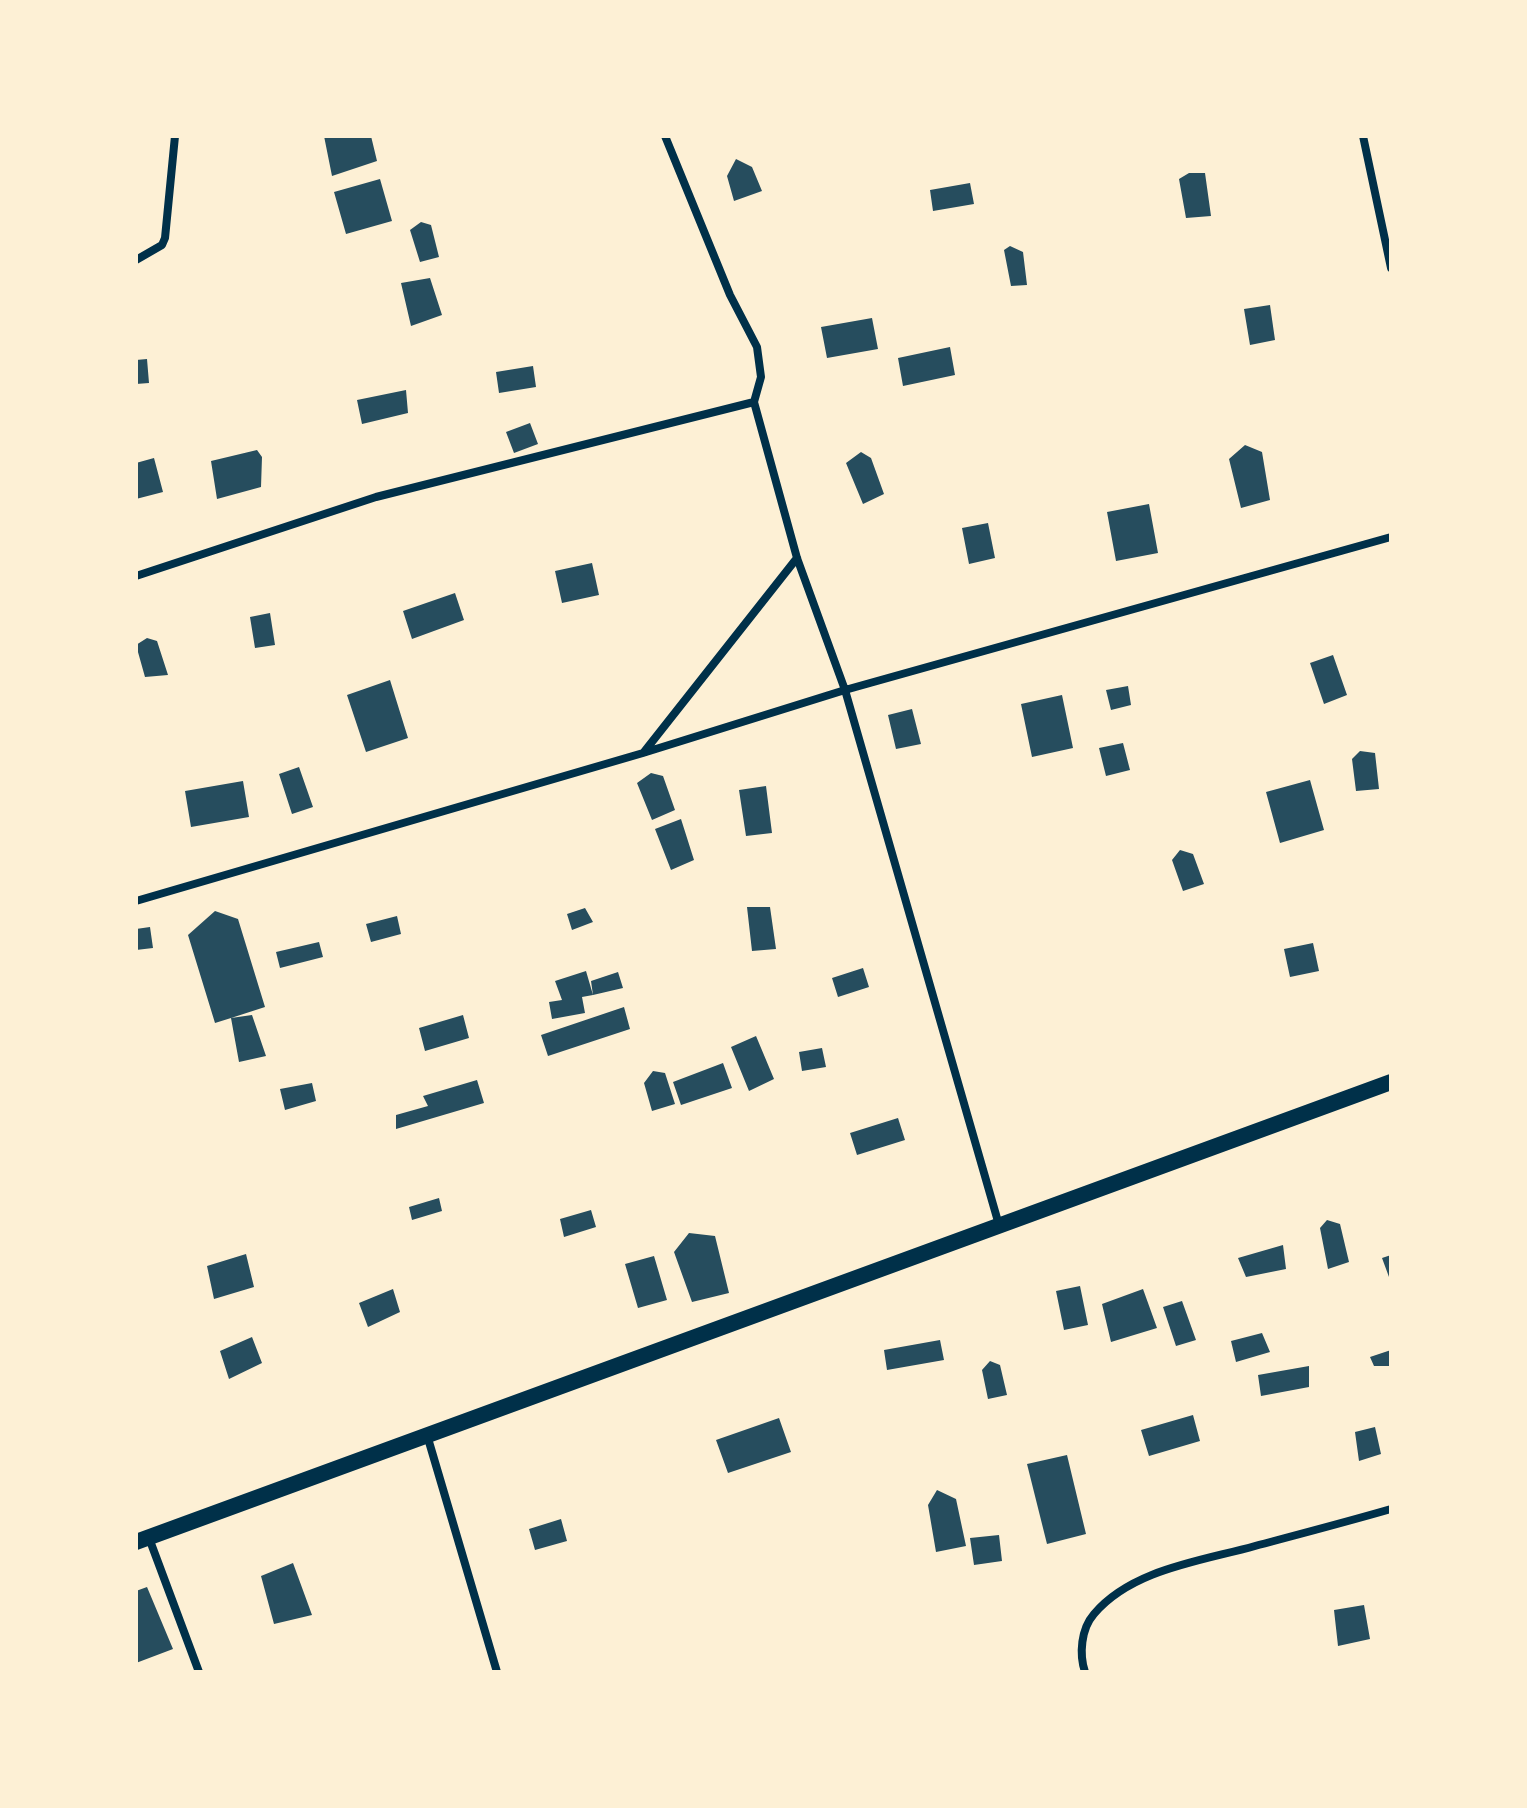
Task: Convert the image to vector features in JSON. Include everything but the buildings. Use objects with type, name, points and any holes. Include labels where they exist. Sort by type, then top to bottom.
[{"type":"main road","points":[[142,1540],[1391,1082]]},
{"type":"street","points":[[136,260],[162,245],[165,238],[175,136]]},
{"type":"street","points":[[665,136],[730,295],[757,347],[761,377],[754,402],[797,558],[845,690],[999,1225]]},
{"type":"street","points":[[1363,136],[1391,268]]},
{"type":"street","points":[[136,576],[376,497],[754,402]]},
{"type":"street","points":[[136,901],[643,753],[845,690],[1391,537]]},
{"type":"street","points":[[643,753],[797,558]]},
{"type":"street","points":[[427,1434],[497,1672]]},
{"type":"street","points":[[1085,1672],[1081,1661],[1083,1636],[1088,1625],[1093,1615],[1123,1590],[1162,1572],[1391,1509]]},
{"type":"street","points":[[142,1540],[199,1672]]}]
